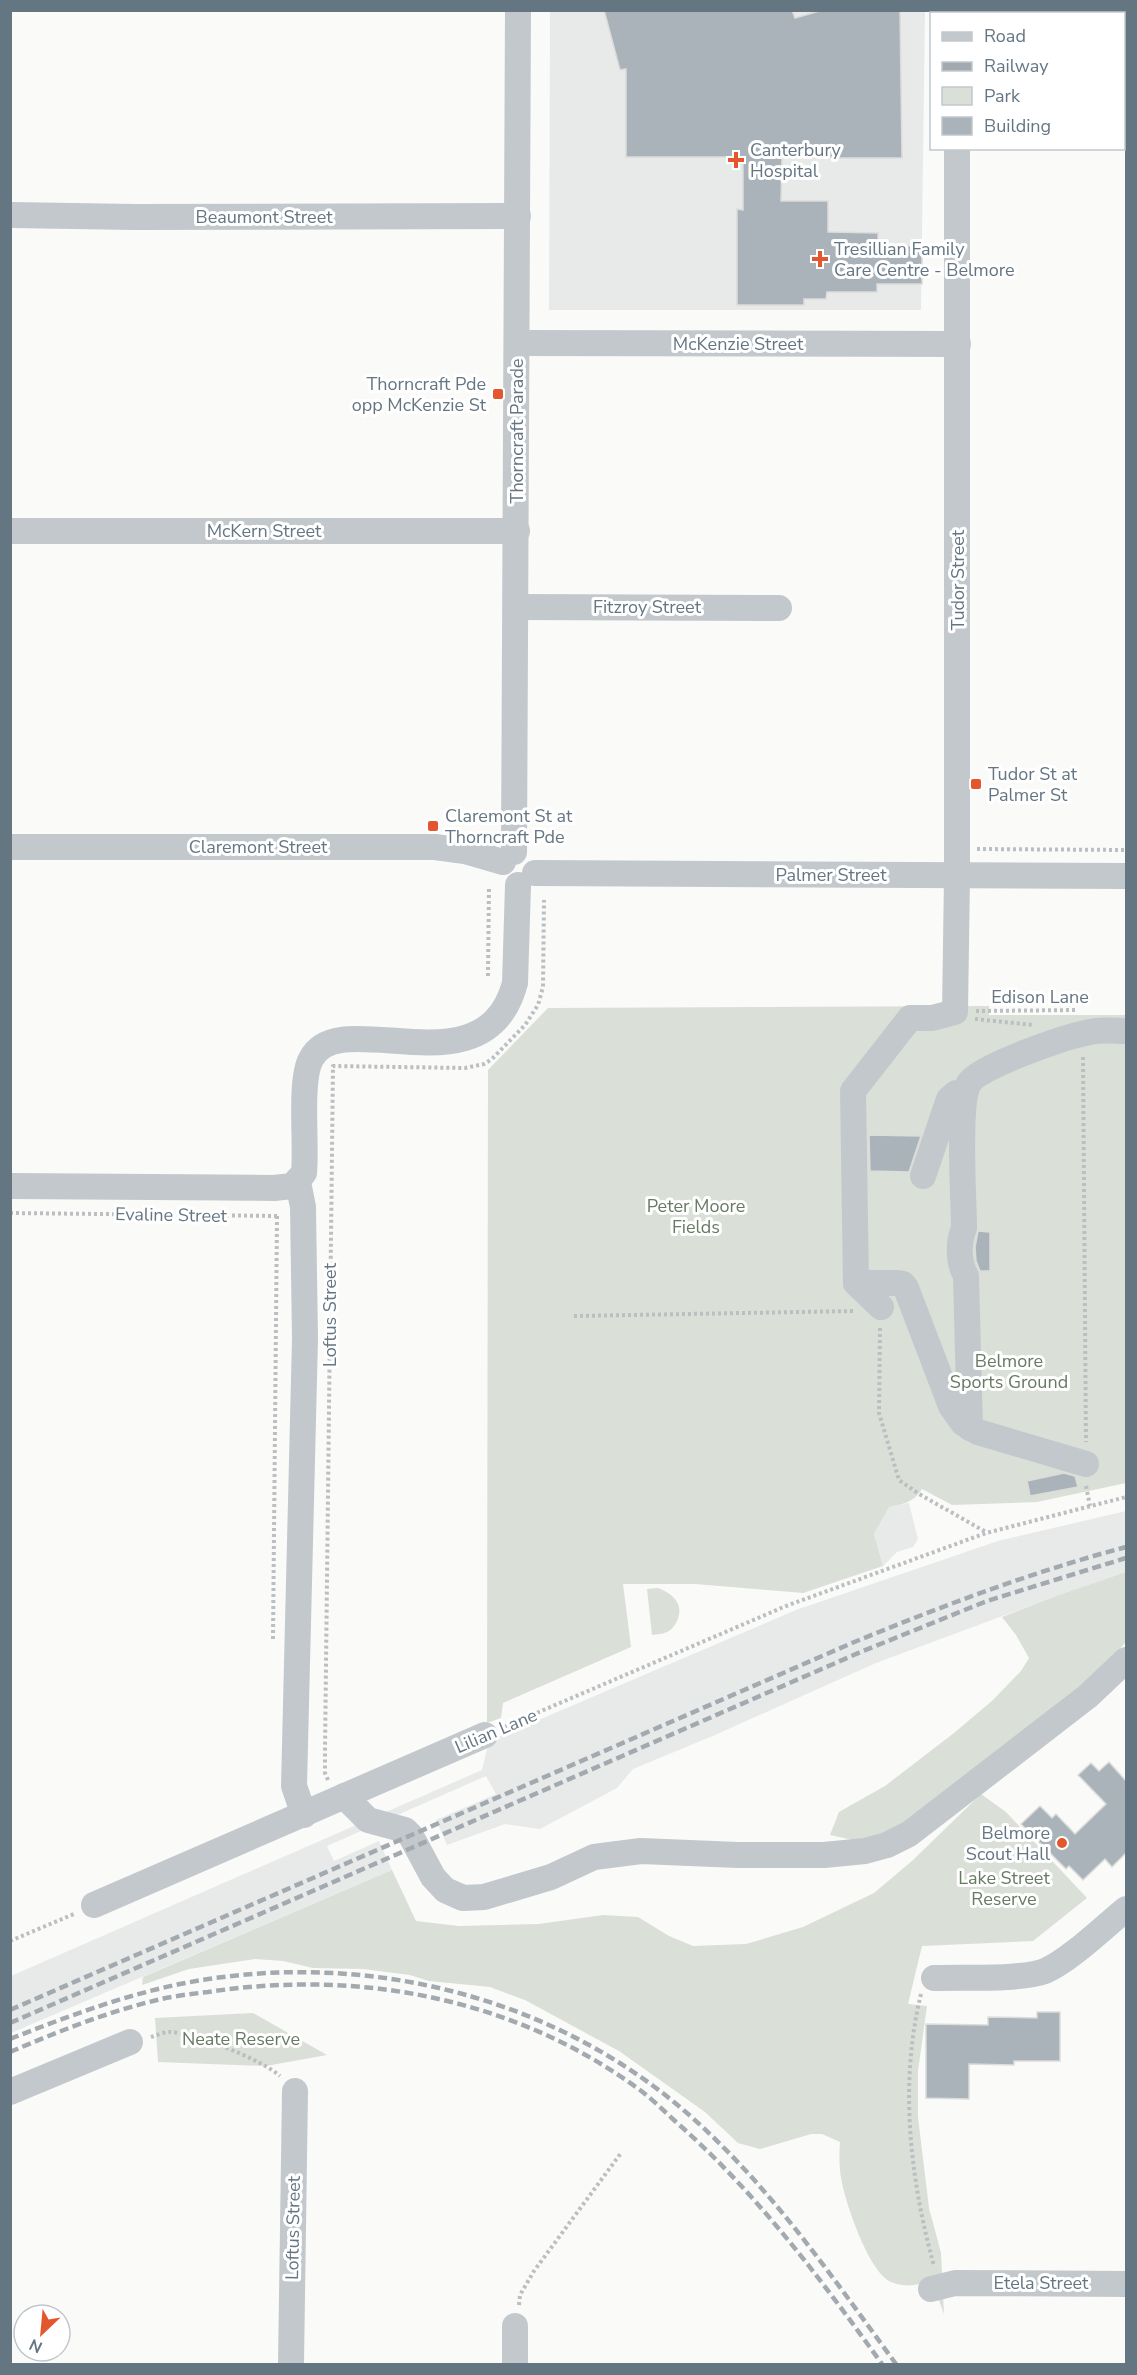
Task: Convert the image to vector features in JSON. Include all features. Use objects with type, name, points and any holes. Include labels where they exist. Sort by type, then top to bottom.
[{"type":"street","name":"Thorncraft Parade","points":[[509,857],[517,531],[518,10]]},
{"type":"street","name":"Tudor Street","points":[[955,1012],[957,150]]},
{"type":"street","name":"Beaumont Street","points":[[10,215],[518,216]]},
{"type":"street","name":"McKenzie Street","points":[[518,343],[958,344]]},
{"type":"street","name":"McKern Street","points":[[10,531],[517,531]]},
{"type":"street","name":"Fitzroy Street","points":[[516,607],[779,608]]},
{"type":"street","name":"Claremont Street","points":[[10,847],[435,847],[509,857]]},
{"type":"street","points":[[509,857],[505,877],[508,881],[526,879]]},
{"type":"street","name":"Palmer Street","points":[[526,879],[1126,876]]},
{"type":"street","name":"Loftus Street","points":[[304,1815],[294,1786],[305,1338],[304,1216],[298,1182],[304,1173],[305,1161],[306,1076],[310,1060],[320,1047],[328,1043],[348,1040],[459,1041],[481,1030],[502,1011],[512,994],[526,879]]},
{"type":"street","points":[[881,1307],[855,1283],[853,1091],[910,1018],[932,1018],[955,1012]]},
{"type":"street","points":[[970,1428],[966,1276],[960,1266],[960,1237],[964,1228],[963,1108],[965,1093],[975,1075],[1081,1022],[1092,1031],[1126,1031]]},
{"type":"street","points":[[923,1176],[949,1098],[956,1093],[965,1093]]},
{"type":"street","name":"Evaline Street","points":[[10,1186],[286,1188],[298,1182]]},
{"type":"street","points":[[855,1283],[903,1284],[951,1406],[956,1415],[970,1428],[1086,1464]]},
{"type":"street","points":[[345,1796],[368,1820],[405,1830],[411,1836],[433,1877],[445,1890],[463,1898],[484,1898],[551,1877],[594,1857],[641,1851],[738,1856],[813,1855],[865,1851],[887,1845],[909,1834],[1088,1696],[1126,1660]]},
{"type":"street","name":"Lilian Lane","points":[[94,1905],[485,1735]]},
{"type":"street","points":[[934,1978],[1028,1975],[1044,1971],[1057,1964],[1126,1909]]},
{"type":"street","points":[[10,2092],[130,2042]]},
{"type":"street","name":"Loftus Street","points":[[291,2364],[295,2091]]},
{"type":"street","name":"Etela Street","points":[[943,2286],[1126,2284]]},
{"type":"street","points":[[515,2326],[515,2364]]},
{"type":"path","points":[[977,849],[1126,850]]},
{"type":"path","points":[[488,976],[489,886]]},
{"type":"path","name":"Loftus Street","points":[[345,1796],[325,1773],[333,1066],[465,1068],[484,1064],[525,1025],[541,999],[544,900]]},
{"type":"path","points":[[955,1012],[969,1018],[1034,1025]]},
{"type":"path","name":"Edison Lane","points":[[955,1012],[1081,1022]]},
{"type":"path","points":[[1081,1022],[1086,1464]]},
{"type":"path","name":"Evaline Street","points":[[10,1213],[331,1217]]},
{"type":"path","points":[[273,1647],[277,1216]]},
{"type":"path","points":[[574,1316],[855,1311],[855,1283]]},
{"type":"path","points":[[881,1307],[879,1413],[899,1480],[986,1533]]},
{"type":"path","points":[[1086,1492],[1090,1506]]},
{"type":"path","name":"Lilian Lane","points":[[485,1735],[786,1606],[986,1533],[1126,1497]]},
{"type":"path","points":[[10,1941],[94,1905]]},
{"type":"path","points":[[934,1978],[921,1992],[916,2014],[912,2048],[910,2131],[915,2178],[935,2268],[944,2278],[943,2286]]},
{"type":"path","points":[[130,2042],[169,2032],[199,2038],[270,2067],[295,2091]]},
{"type":"path","points":[[515,2326],[520,2295],[534,2271],[621,2153]]},
{"type":"shaded area","name":"Canterbury Hospital","points":[[550,11],[925,11],[921,310],[549,310]]},
{"type":"shaded area","points":[[909,1503],[918,1539],[913,1547],[897,1552],[883,1566],[874,1534],[889,1507]]},
{"type":"shaded area","points":[[1126,1511],[1126,1572],[876,1663],[633,1769],[617,1788],[540,1829],[505,1824],[447,1845],[436,1820],[496,1794],[486,1776],[327,1846],[334,1861],[379,1841],[392,1870],[11,2033],[11,1976],[482,1770],[489,1741],[796,1610],[998,1541]]},
{"type":"green space","name":"Peter Moore Fields","points":[[989,1006],[989,1015],[1126,1015],[1126,1483],[1037,1502],[952,1505],[922,1489],[908,1502],[889,1507],[874,1534],[883,1566],[803,1593],[695,1584],[623,1584],[631,1647],[503,1703],[501,1718],[487,1723],[488,1070],[548,1008]]},
{"type":"green space","points":[[1126,1572],[1126,1642],[1100,1670],[930,1810],[882,1836],[853,1840],[830,1835],[839,1812],[885,1786],[954,1733],[993,1700],[1021,1671],[1029,1658],[1002,1617]]},
{"type":"green space","points":[[658,1588],[676,1600],[679,1615],[670,1630],[652,1635],[647,1589]]},
{"type":"green space","name":"Lake Street Reserve","points":[[981,1794],[1006,1812],[1087,1898],[1033,1941],[922,1946],[908,2004],[927,2006],[918,2071],[918,2117],[929,2208],[941,2253],[944,2314],[932,2281],[911,2285],[891,2282],[883,2276],[867,2253],[854,2222],[841,2178],[840,2142],[822,2134],[811,2134],[760,2149],[738,2143],[705,2112],[619,2051],[525,2000],[490,1987],[429,1981],[410,1975],[363,1969],[313,1968],[283,1961],[255,1959],[189,1969],[142,1985],[143,1977],[392,1870],[416,1921],[459,1926],[539,1924],[603,1915],[638,1917],[669,1936],[693,1946],[746,1944],[803,1927],[874,1893],[912,1861]]},
{"type":"green space","name":"Neate Reserve","points":[[253,2013],[327,2055],[266,2066],[158,2062],[155,2018]]},
{"type":"building","points":[[604,10],[792,10],[795,18],[823,10],[900,10],[902,158],[782,158],[781,201],[828,201],[828,232],[878,233],[878,246],[922,246],[922,284],[877,284],[877,292],[827,292],[826,299],[804,299],[804,305],[737,305],[737,209],[743,210],[743,157],[626,157],[626,69],[620,70]]},
{"type":"building","points":[[869,1135],[921,1136],[909,1172],[870,1171]]},
{"type":"building","points":[[978,1231],[990,1232],[990,1271],[980,1271],[976,1261],[975,1247]]},
{"type":"building","points":[[1064,1473],[1075,1476],[1078,1487],[1030,1496],[1027,1481]]},
{"type":"building","points":[[1109,1762],[1126,1781],[1126,1853],[1112,1867],[1105,1859],[1083,1880],[1069,1866],[1066,1869],[1021,1824],[1040,1806],[1052,1818],[1056,1814],[1075,1834],[1106,1804],[1078,1775],[1091,1763],[1099,1771]]},
{"type":"building","points":[[1037,2012],[1060,2012],[1060,2061],[1014,2061],[1014,2065],[969,2064],[969,2099],[926,2098],[926,2024],[988,2025],[988,2017],[1037,2018]]},
{"type":"railway","points":[[10,2010],[852,1643],[988,1590],[1126,1547]]},
{"type":"railway","points":[[10,2023],[863,1651],[987,1601],[1126,1558]]},
{"type":"railway","points":[[10,2039],[73,2015],[137,1995],[180,1984],[246,1975],[313,1972],[379,1977],[444,1989],[508,2008],[569,2034],[626,2067],[680,2107],[711,2135],[741,2165],[795,2229],[896,2364]]},
{"type":"railway","points":[[10,2052],[82,2023],[138,2005],[182,1995],[265,1986],[322,1985],[378,1989],[434,1998],[488,2012],[541,2033],[592,2058],[653,2101],[704,2148],[759,2206],[835,2300],[882,2364]]},
{"type":"place","name":"Canterbury Hospital","points":[[736,160]]},
{"type":"place","name":"Tresillian Family Care Centre - Belmore","points":[[820,259]]},
{"type":"place","name":"Thorncraft Pde opp McKenzie St","points":[[498,394]]},
{"type":"place","name":"Tudor St at Palmer St","points":[[976,784]]},
{"type":"place","name":"Claremont St at Thorncraft Pde","points":[[433,826]]},
{"type":"place","name":"Belmore Scout Hall","points":[[1062,1843]]},
{"type":"park label","name":"Belmore Sports Ground","points":[[1009,1371]]}]
